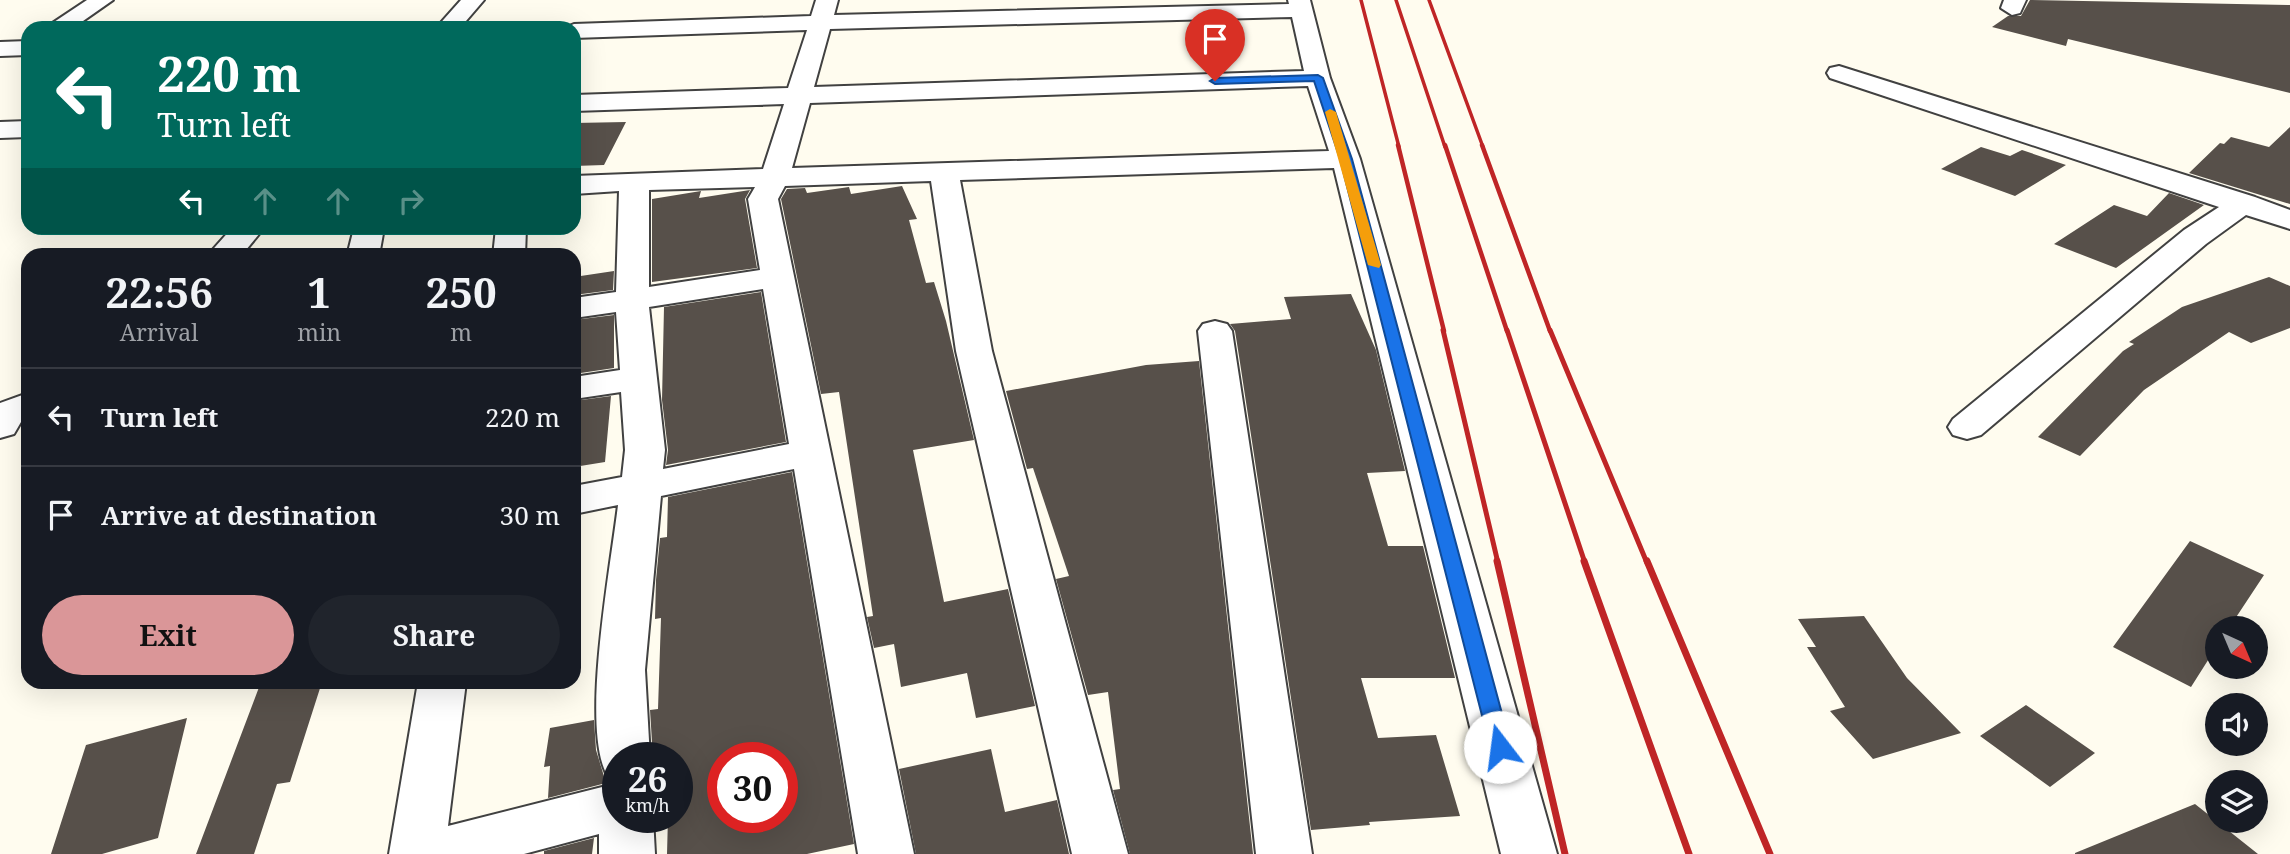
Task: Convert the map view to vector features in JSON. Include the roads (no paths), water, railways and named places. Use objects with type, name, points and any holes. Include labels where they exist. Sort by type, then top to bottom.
[{"type":"street","points":[[68,21],[102,0]]},
{"type":"street","points":[[454,21],[473,0]]},
{"type":"street","points":[[581,31],[640,20],[823,12],[1300,5],[1318,78],[1346,159],[1528,854]]},
{"type":"street","points":[[823,12],[775,177],[764,199],[809,453],[886,854]]},
{"type":"street","points":[[0,49],[21,47]]},
{"type":"street","points":[[1839,73],[2290,220]]},
{"type":"street","points":[[581,103],[797,98],[1318,78]]},
{"type":"street","points":[[0,130],[21,129]]},
{"type":"street","points":[[581,185],[1346,159]]},
{"type":"street","points":[[944,173],[974,351],[1100,854]]},
{"type":"street","points":[[623,742],[621,670],[645,450],[632,300],[634,183]]},
{"type":"street","points":[[1967,427],[2195,237],[2244,204]]},
{"type":"street","points":[[230,248],[242,235]]},
{"type":"street","points":[[581,307],[778,277]]},
{"type":"street","points":[[1214,331],[1284,854]]},
{"type":"street","points":[[581,387],[639,378]]},
{"type":"street","points":[[0,426],[5,415],[21,407]]},
{"type":"street","points":[[581,499],[809,453]]},
{"type":"street","points":[[417,854],[441,689]]},
{"type":"street","points":[[435,854],[602,810]]},
{"type":"street","points":[[626,833],[626,854]]},
{"type":"railway","points":[[1361,0],[1399,147]]},
{"type":"railway","points":[[1396,0],[1445,147]]},
{"type":"railway","points":[[1429,0],[1483,147]]},
{"type":"railway","points":[[1398,145],[1444,331]]},
{"type":"railway","points":[[1445,145],[1507,331]]},
{"type":"railway","points":[[1482,145],[1550,331]]},
{"type":"railway","points":[[1443,330],[1498,563]]},
{"type":"railway","points":[[1507,330],[1585,563]]},
{"type":"railway","points":[[1550,330],[1647,563]]},
{"type":"railway","points":[[1497,561],[1565,854]]},
{"type":"railway","points":[[1584,561],[1689,854]]},
{"type":"railway","points":[[1647,561],[1770,854]]}]
